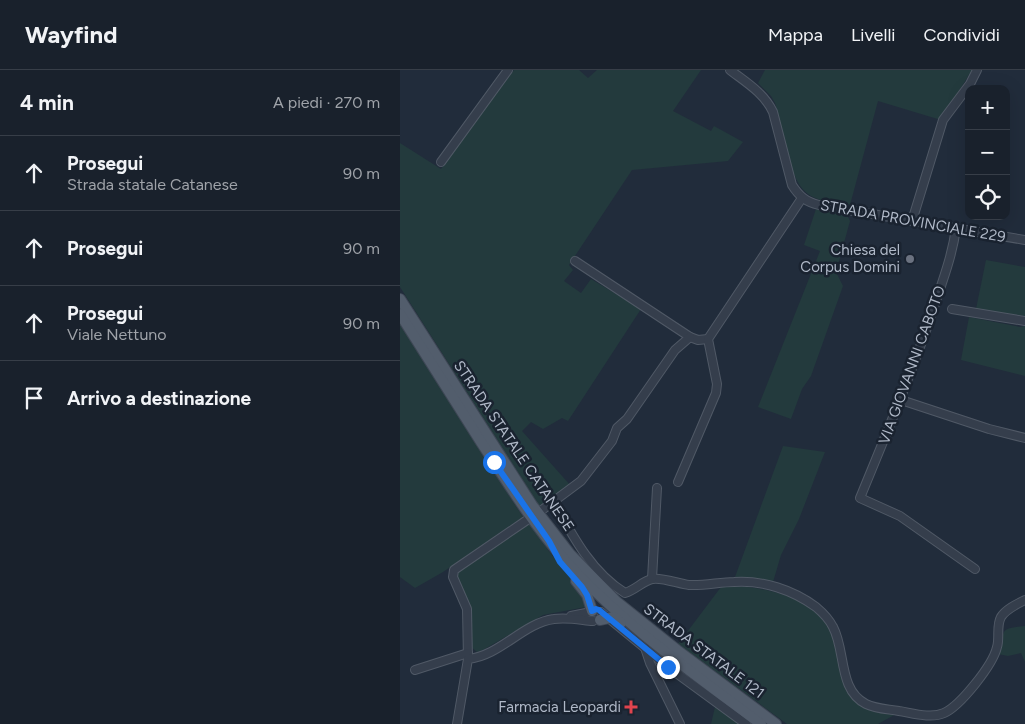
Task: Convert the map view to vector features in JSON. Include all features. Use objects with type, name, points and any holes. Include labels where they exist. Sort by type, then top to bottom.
[{"type":"main road","name":"STRADA STATALE CATANESE","points":[[400,299],[532,505],[570,554],[602,614]]},
{"type":"main road","name":"STRADA STATALE CATANESE","points":[[400,314],[494,462],[549,541],[591,588],[602,614]]},
{"type":"main road","points":[[549,541],[560,562],[602,614]]},
{"type":"main road","name":"STRADA STATALE 121","points":[[602,614],[672,657],[761,724]]},
{"type":"main road","name":"STRADA STATALE 121","points":[[602,614],[677,650],[776,724]]},
{"type":"street","points":[[441,162],[508,70]]},
{"type":"street","points":[[678,482],[716,393],[717,384],[708,339],[802,198],[792,185],[773,112],[768,102],[754,88],[730,70]]},
{"type":"street","points":[[912,221],[943,120],[970,84],[977,70]]},
{"type":"street","name":"STRADA PROVINCIALE 229","points":[[802,198],[819,204],[1025,240]]},
{"type":"street","name":"VIA GIOVANNI CABOTO","points":[[956,228],[953,250],[901,400],[860,498],[900,516],[975,569]]},
{"type":"street","points":[[575,262],[690,337],[698,340],[708,339]]},
{"type":"street","points":[[952,309],[1025,321]]},
{"type":"street","points":[[542,510],[582,480],[612,441],[617,428],[628,419],[675,350],[690,337]]},
{"type":"street","points":[[901,400],[990,429],[1025,438]]},
{"type":"street","points":[[652,579],[657,488]]},
{"type":"street","points":[[554,502],[583,552],[612,584],[625,592],[632,591],[652,579],[689,585],[749,581],[785,589],[816,607],[833,627],[842,655],[846,680],[858,699],[874,707],[922,715],[939,715],[953,708],[987,669],[997,648],[1001,618],[1006,611],[1025,600]]},
{"type":"street","points":[[457,724],[468,656],[467,609],[453,577],[454,570],[527,520]]},
{"type":"street","points":[[415,670],[468,656],[480,658],[539,623],[554,619],[602,614],[746,724]]},
{"type":"street","points":[[645,648],[650,663],[680,724]]},
{"type":"street","points":[[939,715],[942,724]]},
{"type":"green space","points":[[514,70],[579,70],[588,78],[597,70],[701,70],[673,111],[711,131],[714,126],[743,142],[728,161],[632,170],[569,265],[573,270],[564,281],[581,293],[591,279],[641,309],[568,421],[562,418],[543,429],[531,422],[522,431],[571,486],[564,491],[556,493],[555,496],[539,506],[400,287],[400,143],[441,169],[492,94],[496,94]]},
{"type":"green space","points":[[765,70],[972,70],[941,120],[878,101],[848,207],[811,196],[796,179],[787,154],[775,103],[758,83]]},
{"type":"green space","points":[[816,209],[847,215],[850,221],[836,272],[843,286],[811,376],[802,389],[791,419],[758,407],[820,251],[804,245]]},
{"type":"green space","points":[[986,260],[1025,267],[1025,316],[976,309]]},
{"type":"green space","points":[[969,317],[1020,327],[1025,326],[1025,376],[961,360]]},
{"type":"green space","points":[[400,323],[523,517],[443,572],[415,588],[400,577]]},
{"type":"green space","points":[[783,446],[825,452],[799,519],[781,555],[773,582],[735,577]]},
{"type":"green space","points":[[528,522],[542,538],[548,550],[582,591],[586,607],[543,615],[477,652],[471,647],[469,605],[458,580],[458,572]]},
{"type":"green space","points":[[736,586],[775,592],[813,609],[822,618],[833,635],[839,654],[845,687],[848,691],[863,700],[896,714],[878,724],[787,724],[678,644],[721,587]]},
{"type":"green space","points":[[1025,626],[1025,662],[1021,653],[1008,656],[998,654],[1004,632],[1010,628]]},
{"type":"green space","points":[[715,707],[739,724],[711,724]]},
{"type":"place","name":"Chiesa del Corpus Domini","points":[[910,259]]},
{"type":"place","name":"Farmacia Leopardi","points":[[631,707]]},
{"type":"route","points":[[494,462],[549,541],[560,562],[582,587],[587,595],[592,611],[599,610],[668,667]]}]
